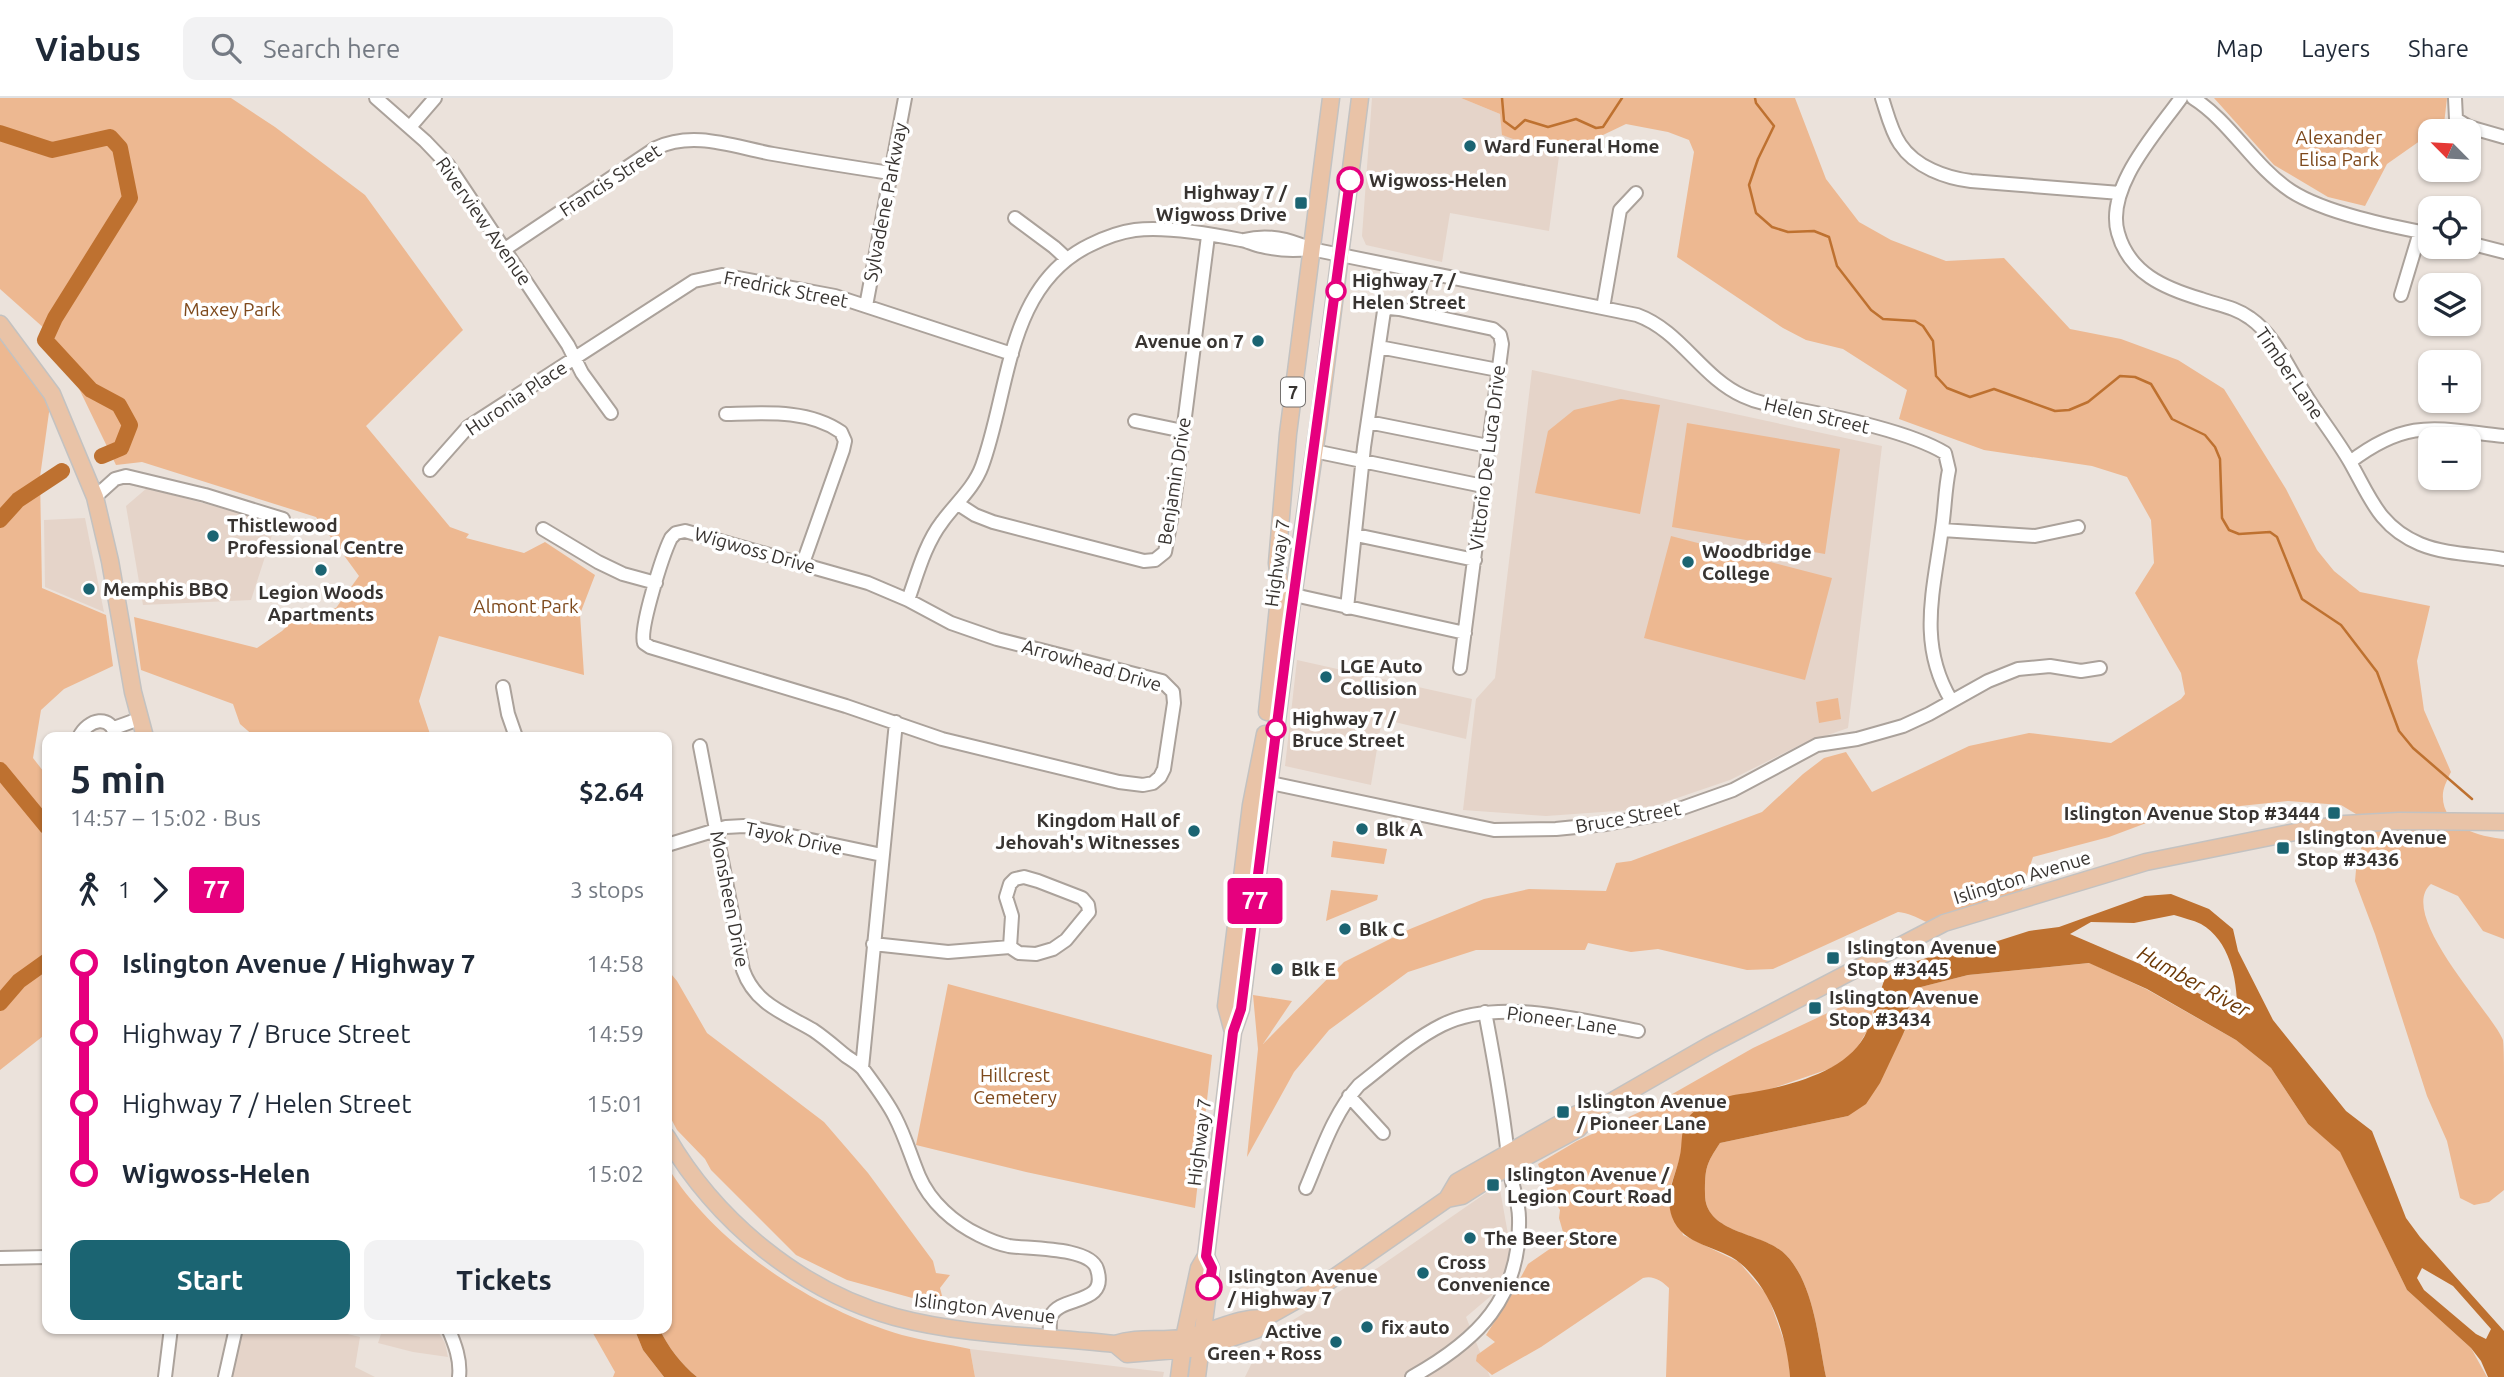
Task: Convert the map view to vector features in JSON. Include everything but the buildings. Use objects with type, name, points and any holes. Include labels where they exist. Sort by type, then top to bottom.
[{"type":"main road","name":"Highway 7","points":[[1263,781],[1263,749],[1280,589],[1277,563],[1286,454],[1331,98]]},
{"type":"main road","name":"Highway 7","points":[[1180,1377],[1199,1268],[1206,1256],[1233,1032],[1241,1009],[1263,781],[1294,595],[1360,98]]},
{"type":"main road","points":[[0,324],[52,394],[95,497],[143,732]]},
{"type":"main road","name":"Islington Avenue","points":[[672,1144],[706,1191],[746,1236],[806,1278],[844,1297],[893,1316],[985,1332],[1115,1344],[1129,1339],[1184,1344],[1202,1341],[1256,1330],[1265,1318],[1322,1286],[1447,1199],[1462,1196],[1577,1114],[1595,1111],[1710,1045],[1944,923],[2146,862],[2318,828],[2399,821],[2504,822]]},
{"type":"main road","name":"Highway 7","points":[[1196,1377],[1212,1268],[1206,1256]]},
{"type":"street","name":"Riverview Avenue","points":[[376,98],[448,165],[568,345],[582,373],[611,413]]},
{"type":"street","points":[[410,127],[435,98]]},
{"type":"street","name":"Sylvadene Parkway","points":[[866,306],[905,98]]},
{"type":"street","points":[[1882,98],[1900,145],[1933,171],[1953,179],[2120,193]]},
{"type":"street","name":"Timber Lane","points":[[2181,98],[2129,174],[2120,193],[2115,210],[2118,233],[2127,255],[2137,269],[2160,284],[2240,311],[2254,320],[2270,338],[2350,462],[2383,519],[2405,537],[2446,552],[2504,559]]},
{"type":"street","points":[[2193,98],[2211,112],[2245,149],[2292,192],[2336,210],[2418,231]]},
{"type":"street","points":[[2455,98],[2456,120],[2469,127],[2504,137]]},
{"type":"street","name":"Francis Street","points":[[505,249],[656,148],[683,140],[715,141],[890,173]]},
{"type":"street","points":[[1603,308],[1620,210],[1636,193]]},
{"type":"street","points":[[1016,218],[1067,259]]},
{"type":"street","points":[[908,600],[930,543],[941,523],[958,504],[981,468],[1025,315],[1037,292],[1067,259],[1103,239],[1134,230],[1166,230],[1244,240],[1260,236],[1289,239],[1311,249]]},
{"type":"street","name":"Benjamin Drive","points":[[958,504],[993,522],[1144,561],[1155,560],[1165,552],[1208,236]]},
{"type":"street","points":[[2481,246],[2504,251]]},
{"type":"street","name":"Helen Street","points":[[1311,249],[1637,315],[1663,327],[1714,377],[1743,396],[1776,407],[1840,419],[1924,441],[1945,453],[1949,470],[1930,610],[1930,636],[1937,673],[1951,701]]},
{"type":"street","points":[[2401,295],[2418,253]]},
{"type":"street","points":[[1415,312],[1424,271]]},
{"type":"street","name":"Fredrick Street","points":[[575,359],[694,281],[714,275],[835,296],[1012,354]]},
{"type":"street","name":"Vittorio De Luca Drive","points":[[1347,608],[1368,422],[1384,312],[1389,308],[1415,312],[1493,329],[1500,335],[1502,344],[1460,668]]},
{"type":"street","points":[[1379,347],[1498,370]]},
{"type":"street","name":"Huronia Place","points":[[430,470],[468,427],[575,359]]},
{"type":"street","points":[[726,414],[798,416],[823,422],[841,432],[845,441],[843,450],[803,563]]},
{"type":"street","points":[[1135,421],[1182,431]]},
{"type":"street","points":[[1368,422],[1488,446]]},
{"type":"street","points":[[2350,462],[2393,436],[2418,429],[2447,428],[2504,436]]},
{"type":"street","points":[[1314,451],[1483,486]]},
{"type":"street","points":[[95,497],[115,479],[125,476],[205,495],[283,519]]},
{"type":"street","points":[[1942,530],[2035,536],[2078,527]]},
{"type":"street","points":[[543,529],[598,562],[656,583]]},
{"type":"street","name":"Wigwoss Drive","points":[[896,722],[650,647],[644,643],[642,632],[671,538],[676,533],[685,531],[868,583],[908,600]]},
{"type":"street","points":[[1356,535],[1475,560]]},
{"type":"street","points":[[1294,595],[1465,633]]},
{"type":"street","name":"Arrowhead Drive","points":[[896,722],[942,739],[1119,782],[1143,785],[1160,778],[1164,769],[1174,703],[1173,692],[1162,681],[997,639],[951,623],[908,600]]},
{"type":"street","name":"Bruce Street","points":[[1263,781],[1494,830],[1556,829],[1606,824],[1671,812],[1693,805],[1732,790],[1818,744],[1887,732],[1929,714],[1988,681],[2018,669],[2050,666],[2081,671],[2100,668]]},
{"type":"street","points":[[503,687],[514,732]]},
{"type":"street","points":[[82,732],[87,724],[97,720],[107,722],[115,732],[139,719]]},
{"type":"street","points":[[862,1068],[896,722]]},
{"type":"street","name":"Monsheen Drive","points":[[699,746],[743,970],[750,987],[767,1005],[819,1034],[862,1068],[895,1118],[918,1175],[942,1209],[981,1236],[1008,1245],[1075,1254],[1091,1259],[1097,1269],[1098,1281],[1093,1291],[1087,1297],[1058,1307],[1051,1316],[1050,1337]]},
{"type":"street","name":"Tayok Drive","points":[[672,844],[734,826],[756,827],[882,856]]},
{"type":"street","points":[[873,944],[948,952],[1010,947],[1019,953],[1036,954],[1053,949],[1077,929],[1089,912],[1088,905],[1082,898],[1038,881],[1024,877],[1015,879],[1010,884],[1006,897],[1012,916],[1010,947]]},
{"type":"street","name":"Pioneer Lane","points":[[1306,1188],[1338,1114],[1349,1096],[1359,1085],[1429,1032],[1458,1018],[1509,1010],[1638,1031]]},
{"type":"street","name":"Pioneer Lane","points":[[1412,1377],[1455,1350],[1494,1310],[1511,1279],[1518,1254],[1518,1202],[1485,1012]]},
{"type":"street","points":[[1349,1096],[1383,1133]]},
{"type":"street","points":[[0,1258],[42,1257]]},
{"type":"street","points":[[165,1377],[170,1334]]},
{"type":"street","points":[[225,1377],[235,1334]]},
{"type":"street","points":[[451,1334],[460,1367],[459,1377]]},
{"type":"shaded area","points":[[1372,98],[1461,98],[1500,114],[1503,135],[1559,156],[1549,231],[1450,213],[1442,262],[1366,245],[1362,236]]},
{"type":"shaded area","name":"Woodbridge College","points":[[1532,370],[1882,446],[1848,728],[1802,744],[1730,780],[1645,809],[1546,816],[1463,810],[1476,699],[1495,678]]},
{"type":"shaded area","points":[[147,488],[276,523],[251,600],[143,605],[126,506]]},
{"type":"shaded area","points":[[85,518],[104,612],[45,587],[44,520]]},
{"type":"shaded area","points":[[1297,660],[1472,699],[1466,739],[1382,719],[1371,785],[1285,766]]},
{"type":"shaded area","points":[[2171,894],[2209,909],[2233,929],[2238,951],[2273,1020],[2346,1111],[2372,1131],[2406,1218],[2504,1331],[2504,1377],[2488,1377],[2471,1348],[2407,1290],[2340,1152],[2308,1124],[2271,1068],[2236,1040],[2147,989],[2089,963],[1968,975],[1917,988],[1908,1009],[1905,1030],[1880,1083],[1866,1104],[1848,1116],[1720,1143],[1715,1150],[1706,1172],[1707,1207],[1724,1225],[1776,1247],[1795,1267],[1814,1313],[1826,1377],[1790,1377],[1781,1330],[1761,1287],[1732,1257],[1693,1240],[1677,1227],[1669,1201],[1684,1127],[1689,1117],[1694,1111],[1717,1100],[1793,1083],[1830,1068],[1845,1058],[1858,1046],[1867,1031],[1888,970],[1930,957],[1954,955],[2029,931],[2059,927],[2145,896]],"holes":[[[2174,915],[2201,924],[2219,941],[2226,952],[2234,976],[2237,1014],[2161,973],[2070,934],[2091,922],[2134,923]],[[2422,1268],[2453,1286],[2491,1329],[2486,1339],[2476,1334],[2424,1290],[2417,1278]]]},
{"type":"shaded area","points":[[1499,1184],[1511,1251],[1499,1289],[1466,1317],[1490,1377],[1245,1377],[1264,1338],[1379,1267]]},
{"type":"shaded area","points":[[242,1334],[348,1334],[360,1337],[355,1367],[375,1377],[231,1377]]},
{"type":"shaded area","points":[[381,1334],[439,1334],[448,1357],[413,1352],[378,1343]]},
{"type":"shaded area","points":[[636,1334],[662,1334],[675,1355],[697,1377],[664,1377],[643,1350]]},
{"type":"shaded area","points":[[970,1349],[1164,1372],[1163,1377],[975,1377]]},
{"type":"green space","name":"Maxey Park","points":[[0,98],[231,98],[275,127],[365,195],[463,330],[366,426],[450,527],[469,534],[466,538],[524,553],[545,542],[595,575],[580,614],[584,675],[439,636],[419,701],[429,732],[249,732],[240,724],[233,704],[141,670],[134,617],[257,648],[292,621],[336,608],[359,576],[316,517],[142,462],[116,465],[54,337],[0,289]]},
{"type":"green space","points":[[1461,98],[1795,98],[1826,179],[1859,222],[1891,240],[1946,261],[2004,258],[2070,329],[2121,339],[2178,360],[2224,389],[2286,489],[2317,550],[2334,571],[2360,592],[2430,606],[2417,661],[2424,710],[2451,772],[2443,793],[2444,804],[2454,822],[2463,828],[2483,836],[2504,839],[2504,939],[2483,931],[2458,896],[2431,884],[2424,898],[2426,917],[2435,939],[2503,1040],[2504,1190],[2489,1202],[2474,1205],[2460,1198],[2447,1141],[2427,1096],[2375,934],[2355,881],[2357,859],[2371,823],[2341,805],[2288,801],[2173,813],[2109,837],[2033,857],[2020,895],[1953,929],[1938,927],[1898,912],[1773,969],[1747,970],[1658,949],[1631,952],[1588,943],[1585,950],[1476,950],[1408,972],[1329,1030],[1294,1072],[1247,1157],[1258,1049],[1253,995],[1292,1001],[1263,1044],[1344,962],[1410,929],[1484,899],[1529,889],[1606,891],[1616,863],[1631,861],[1762,812],[1824,758],[1846,752],[1872,792],[1969,746],[2029,733],[2111,743],[2185,694],[2181,673],[2135,593],[2154,563],[2151,520],[2127,477],[2092,466],[1984,450],[1899,419],[1907,390],[1843,349],[1806,340],[1783,328],[1677,257],[1694,152],[1689,140],[1668,132],[1626,124],[1559,156],[1502,135],[1500,114]]},
{"type":"green space","name":"Alexander Elisa Park","points":[[2214,98],[2447,98],[2445,119],[2418,119],[2418,142],[2387,164],[2365,206],[2328,197],[2274,165]]},
{"type":"green space","points":[[0,333],[51,398],[40,477],[42,588],[106,615],[113,666],[64,689],[41,710],[33,758],[42,770],[42,1037],[0,1070]]},
{"type":"green space","points":[[1621,399],[1660,405],[1640,514],[1535,493],[1548,431],[1574,410]]},
{"type":"green space","points":[[1687,423],[1840,449],[1825,554],[1672,527]]},
{"type":"green space","points":[[1671,536],[1832,578],[1805,680],[1644,638]]},
{"type":"green space","points":[[1838,698],[1841,719],[1819,723],[1816,702]]},
{"type":"green space","points":[[1333,841],[1387,849],[1384,864],[1331,857]]},
{"type":"green space","points":[[1331,890],[1378,895],[1377,900],[1326,921]]},
{"type":"green space","points":[[2090,963],[2146,989],[2236,1040],[2271,1068],[2308,1124],[2340,1151],[2407,1290],[2471,1348],[2487,1377],[1826,1377],[1814,1313],[1795,1267],[1776,1247],[1724,1225],[1707,1207],[1706,1172],[1715,1150],[1720,1143],[1848,1116],[1905,1031],[1908,1009],[1917,988],[1968,975]]},
{"type":"green space","points":[[672,975],[707,1033],[824,1122],[868,1173],[933,1261],[936,1273],[950,1275],[940,1288],[945,1307],[847,1280],[796,1255],[711,1170],[705,1159],[677,1130],[672,1120]]},
{"type":"green space","name":"Hillcrest Cemetery","points":[[948,984],[1212,1055],[1195,1208],[1026,1172],[916,1145]]},
{"type":"green space","points":[[1877,997],[1867,1031],[1854,1053],[1842,1062],[1765,1091],[1735,1095],[1685,1123],[1680,1158],[1670,1188],[1683,1235],[1739,1262],[1768,1296],[1788,1352],[1790,1377],[1666,1377],[1669,1288],[1650,1277],[1643,1278],[1541,1347],[1492,1375],[1476,1361],[1477,1355],[1495,1342],[1486,1335],[1528,1264],[1554,1246],[1563,1232],[1560,1210],[1548,1191],[1538,1164],[1577,1141],[1646,1109],[1753,1048],[1851,1002]]},
{"type":"green space","points":[[672,1173],[711,1222],[770,1270],[835,1309],[869,1324],[910,1337],[970,1349],[975,1377],[697,1377],[662,1334],[672,1334]]},
{"type":"green space","points":[[593,1334],[636,1334],[643,1350],[664,1377],[613,1377],[615,1372]]},
{"type":"waterway","points":[[1502,98],[1504,121],[1515,129],[1525,120],[1548,127],[1576,119],[1596,128],[1603,127],[1622,98]]},
{"type":"waterway","points":[[1755,98],[1774,126],[1749,185],[1756,213],[1772,227],[1788,232],[1814,231],[1829,237],[1837,266],[1871,310],[1883,319],[1915,321],[1923,326],[1933,341],[1936,376],[1947,388],[1970,397],[1994,389],[2055,411],[2069,410],[2088,402],[2120,376],[2135,377],[2151,384],[2172,419],[2205,435],[2215,447],[2220,459],[2222,518],[2229,530],[2239,534],[2270,532],[2277,537],[2302,599],[2341,625],[2377,672],[2399,731],[2413,748],[2472,799]]},
{"type":"waterway","points":[[0,133],[52,150],[110,137],[120,148],[130,198],[55,318],[45,340],[91,390],[119,405],[130,425],[121,448],[102,456]]},
{"type":"waterway","points":[[0,520],[18,500],[62,471]]},
{"type":"waterway","points":[[0,770],[42,821]]},
{"type":"waterway","name":"Humber River","points":[[0,1003],[19,981],[42,965]]},
{"type":"bus line","name":"77","points":[[1209,1287],[1212,1268],[1206,1256],[1233,1032],[1241,1009],[1350,180]]},
{"type":"place","name":"Ward Funeral Home","points":[[1470,146]]},
{"type":"place","name":"Wigwoss-Helen","points":[[1350,180]]},
{"type":"place","name":"Highway 7 / Wigwoss Drive","points":[[1301,203]]},
{"type":"place","name":"Highway 7 / Helen Street","points":[[1336,291]]},
{"type":"place","name":"Avenue on 7","points":[[1258,341]]},
{"type":"place","name":"Thistlewood Professional Centre","points":[[213,536]]},
{"type":"place","name":"Woodbridge College","points":[[1688,562]]},
{"type":"place","name":"Legion Woods Apartments","points":[[321,570]]},
{"type":"place","name":"Memphis BBQ","points":[[89,589]]},
{"type":"place","name":"LGE Auto Collision","points":[[1326,677]]},
{"type":"place","name":"Highway 7 / Bruce Street","points":[[1276,729]]},
{"type":"place","name":"Islington Avenue Stop #3444","points":[[2334,813]]},
{"type":"place","name":"Blk A","points":[[1362,829]]},
{"type":"place","name":"Kingdom Hall of Jehovah's Witnesses","points":[[1194,831]]},
{"type":"place","name":"Islington Avenue Stop #3436","points":[[2283,848]]},
{"type":"place","name":"Blk C","points":[[1345,929]]},
{"type":"place","name":"Islington Avenue Stop #3445","points":[[1833,958]]},
{"type":"place","name":"Blk E","points":[[1277,969]]},
{"type":"place","name":"Islington Avenue Stop #3434","points":[[1815,1008]]},
{"type":"place","name":"Islington Avenue / Pioneer Lane","points":[[1563,1112]]},
{"type":"place","name":"Islington Avenue / Legion Court Road","points":[[1493,1185]]},
{"type":"place","name":"The Beer Store","points":[[1470,1238]]},
{"type":"place","name":"Cross Convenience","points":[[1423,1273]]},
{"type":"place","name":"Islington Avenue / Highway 7","points":[[1209,1287]]},
{"type":"place","name":"fix auto","points":[[1367,1327]]},
{"type":"place","name":"Active Green + Ross","points":[[1336,1342]]},
{"type":"park label","name":"Almont Park","points":[[526,606]]}]
